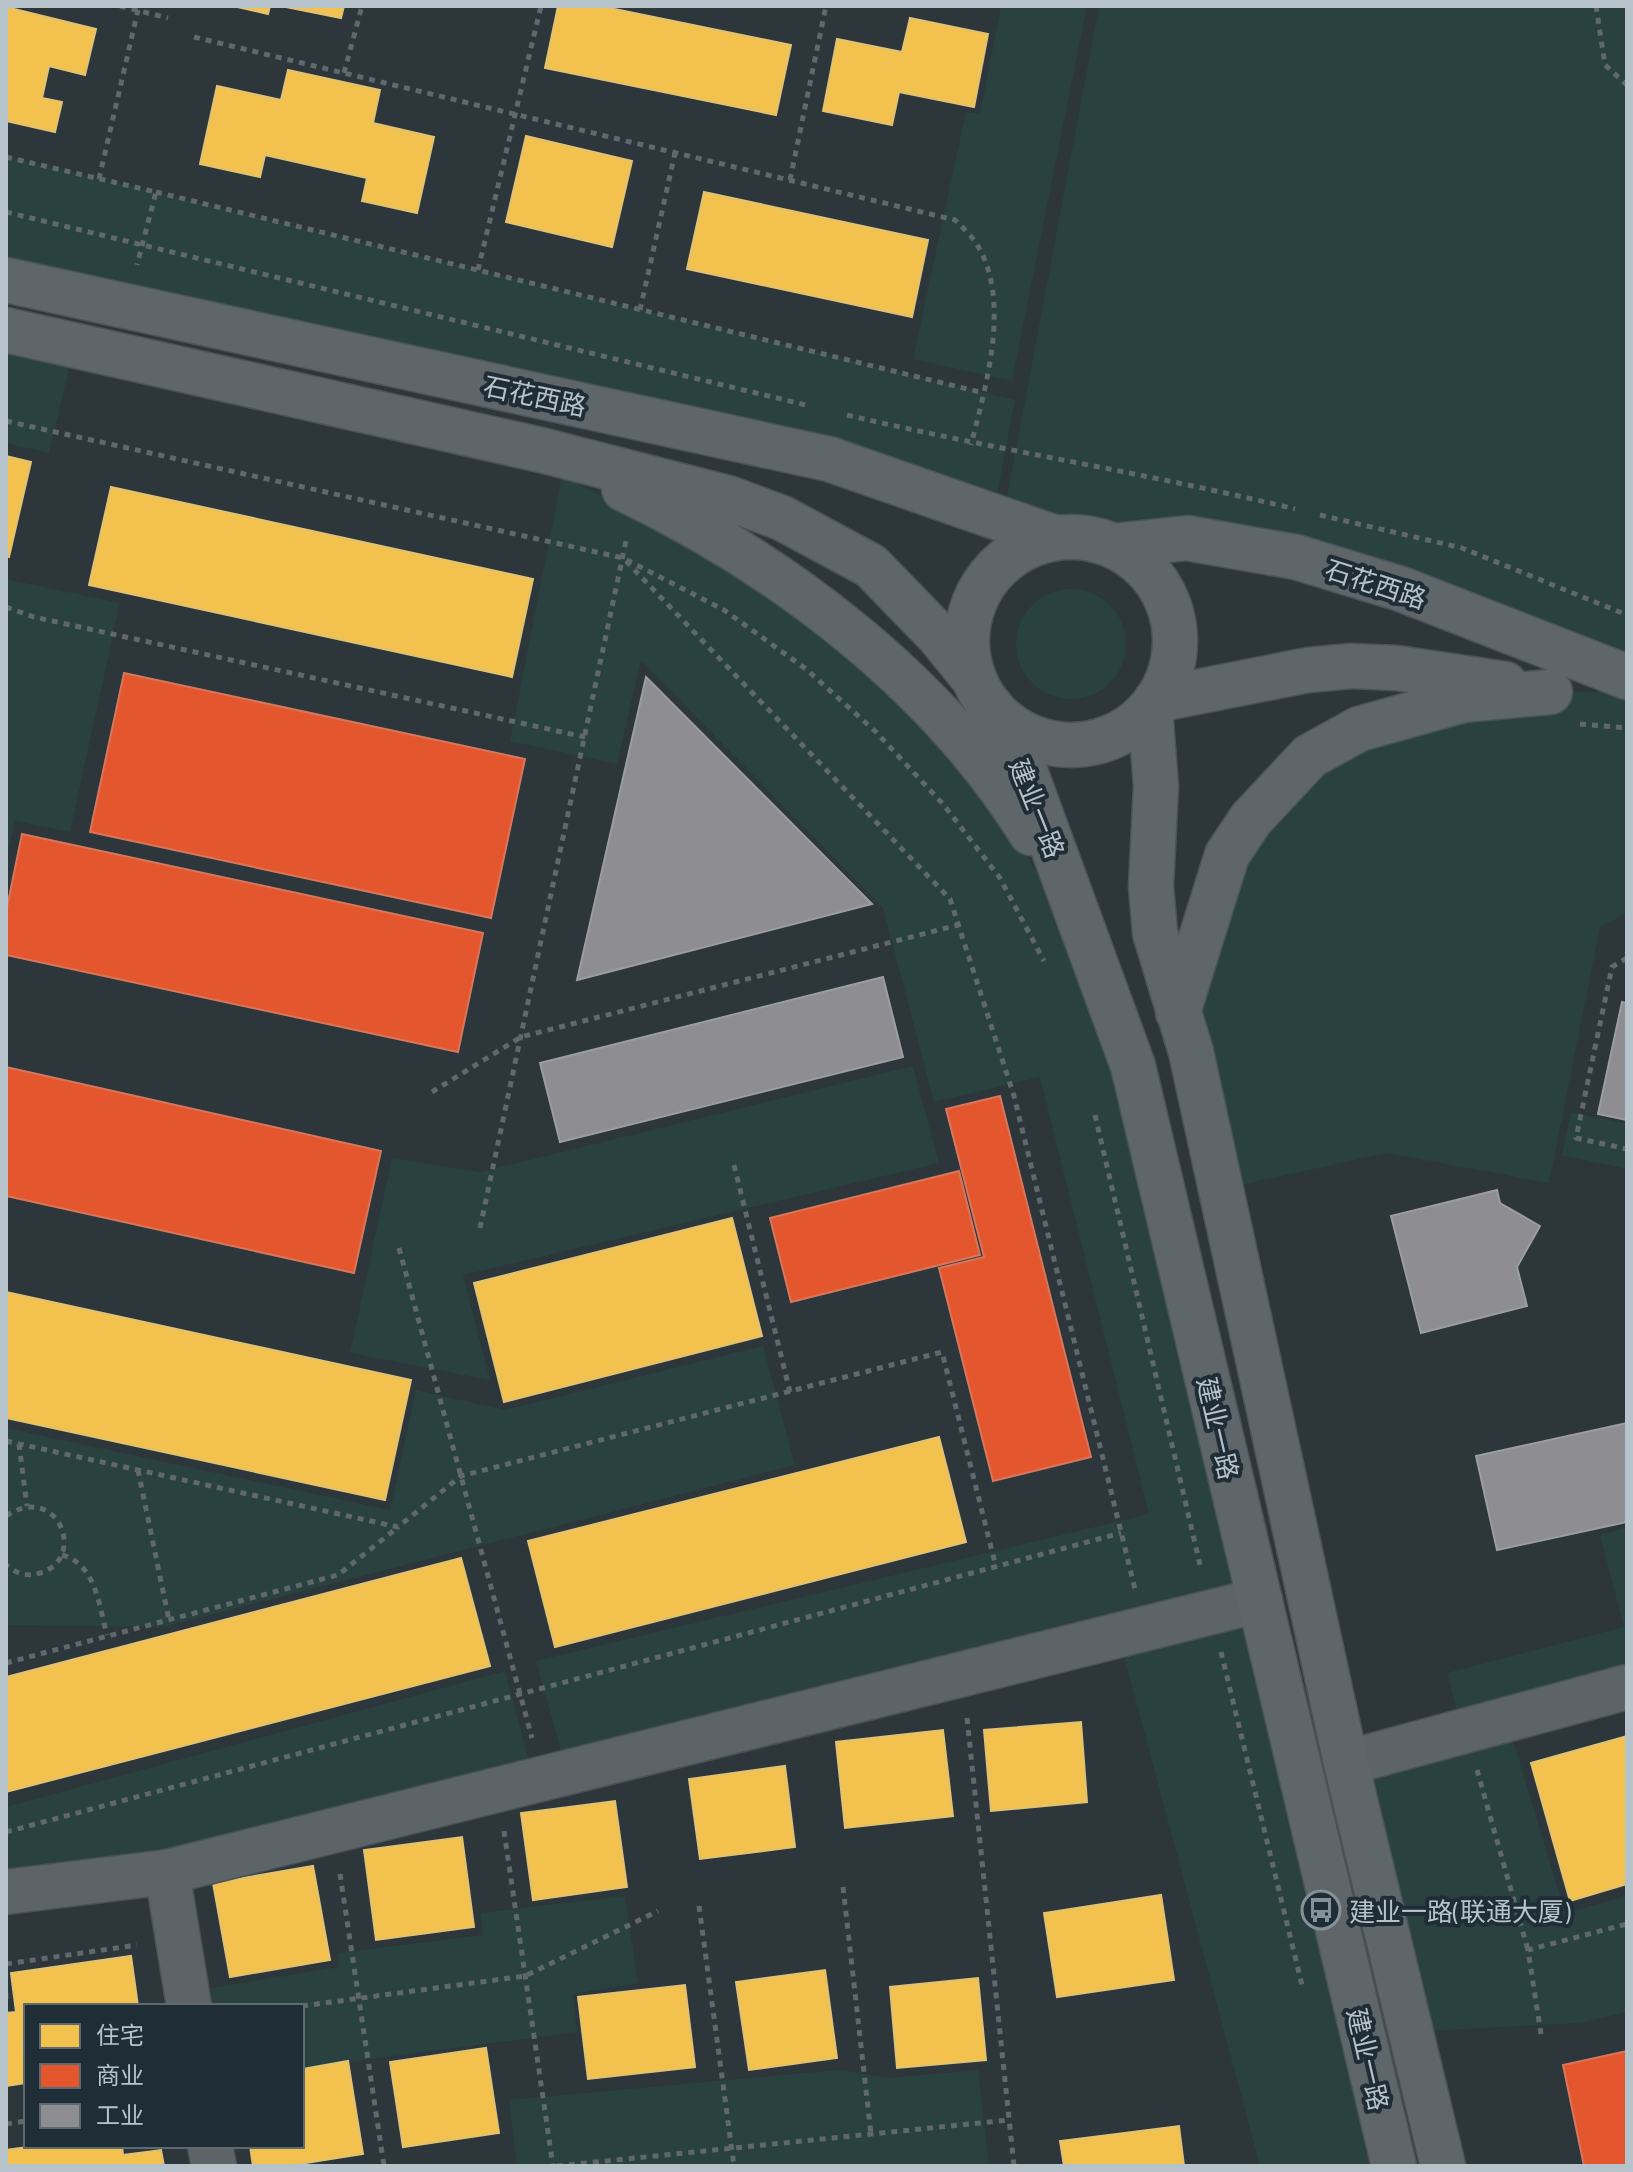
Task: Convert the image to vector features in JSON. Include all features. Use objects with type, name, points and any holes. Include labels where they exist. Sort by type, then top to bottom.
[{"type":"main road","name":"石花西路","points":[[6,280],[126,309],[829,459],[1056,538]]},
{"type":"main road","name":"石花西路","points":[[6,330],[541,450],[728,498],[823,538],[871,566],[939,636],[983,693]]},
{"type":"main road","points":[[541,450],[636,495],[758,564],[831,617],[954,730],[1011,801],[1074,902]]},
{"type":"main road","points":[[1056,538],[1087,538],[1114,546],[1147,571],[1170,605],[1176,632],[1174,660],[1166,686],[1153,705],[1128,728],[1100,741],[1071,745],[1041,740],[1014,728],[983,693],[967,649],[970,618],[981,588],[1000,564],[1026,547],[1056,538]]},
{"type":"main road","name":"石花西路","points":[[1114,546],[1187,538],[1296,557],[1401,589],[1627,677]]},
{"type":"main road","points":[[1153,705],[1308,670],[1351,666],[1455,675],[1558,708]]},
{"type":"main road","points":[[1178,1013],[1227,855],[1251,819],[1310,756],[1359,729],[1463,700],[1558,708],[1627,690]]},
{"type":"main road","name":"建业一路","points":[[983,693],[1022,763],[1074,902],[1093,964],[1133,1066],[1394,2166]]},
{"type":"main road","name":"建业一路","points":[[1153,705],[1156,786],[1152,901],[1155,933],[1191,1052],[1346,1763],[1443,2166]]},
{"type":"street","points":[[6,1892],[167,1872],[1260,1600]]},
{"type":"street","points":[[1346,1763],[1627,1687]]},
{"type":"street","points":[[167,1872],[189,2004]]},
{"type":"path","points":[[120,6],[168,18]]},
{"type":"path","points":[[344,73],[362,6]]},
{"type":"path","points":[[478,270],[541,6]]},
{"type":"path","points":[[790,180],[826,6]]},
{"type":"path","points":[[1596,6],[1605,65],[1627,85]]},
{"type":"path","points":[[99,179],[138,10]]},
{"type":"path","points":[[194,37],[955,220],[977,244],[995,298],[992,352],[971,445]]},
{"type":"path","points":[[640,310],[675,153]]},
{"type":"path","points":[[6,157],[984,393]]},
{"type":"path","points":[[126,309],[156,192]]},
{"type":"path","points":[[6,212],[816,407]]},
{"type":"path","points":[[831,411],[971,445],[1220,491],[1462,548],[1627,615]]},
{"type":"path","points":[[6,421],[623,558],[724,610],[806,669],[876,732],[943,804],[1000,878],[1046,966]]},
{"type":"path","points":[[480,1228],[636,495]]},
{"type":"path","points":[[623,558],[950,899],[1014,1096],[1145,1628]]},
{"type":"path","points":[[6,607],[34,617],[585,737]]},
{"type":"path","points":[[1558,708],[1627,728]]},
{"type":"path","points":[[432,1092],[521,1037],[958,925]]},
{"type":"path","points":[[1627,958],[1612,967],[1576,1138],[1627,1149]]},
{"type":"path","points":[[1094,1108],[1211,1612],[1305,1997]]},
{"type":"path","points":[[734,1165],[790,1392]]},
{"type":"path","points":[[399,1248],[544,1778]]},
{"type":"path","points":[[6,1663],[338,1575],[461,1476],[942,1352],[996,1567]]},
{"type":"path","points":[[6,1441],[398,1527]]},
{"type":"path","points":[[19,1444],[27,1506]]},
{"type":"path","points":[[138,1470],[169,1620]]},
{"type":"path","points":[[6,1516],[27,1506],[50,1512],[59,1520],[65,1543],[56,1565],[35,1575],[24,1575],[6,1565]]},
{"type":"path","points":[[6,1832],[1121,1533]]},
{"type":"path","points":[[62,1555],[70,1557],[89,1575],[107,1635]]},
{"type":"path","points":[[963,1674],[1014,2166]]},
{"type":"path","points":[[1465,1730],[1528,1950],[1541,2034]]},
{"type":"path","points":[[498,1790],[555,2166],[1009,2120]]},
{"type":"path","points":[[333,1831],[384,2166]]},
{"type":"path","points":[[843,1887],[871,2134]]},
{"type":"path","points":[[699,1906],[734,2166]]},
{"type":"path","points":[[304,2006],[525,1976],[658,1911]]},
{"type":"path","points":[[1528,1950],[1627,1924]]},
{"type":"path","points":[[6,1964],[178,1939]]},
{"type":"path","points":[[6,1993],[6,2003]]},
{"type":"green space","points":[[1001,6],[1087,6],[1012,381],[913,359],[966,112],[980,114]]},
{"type":"green space","points":[[1099,6],[1627,6],[1627,676],[1401,588],[1114,545],[1087,537],[1056,537],[1003,519]]},
{"type":"green space","points":[[6,156],[1015,400],[995,505],[6,267]]},
{"type":"green space","points":[[6,344],[71,360],[49,453],[6,443]]},
{"type":"green space","points":[[562,476],[665,528],[756,582],[889,687],[998,811],[1059,907],[1111,1048],[1237,1591],[564,1762],[536,1661],[1149,1514],[1040,1077],[934,1102],[883,908],[641,660],[617,764],[510,741]]},
{"type":"green space","points":[[6,579],[120,603],[70,832],[15,821],[6,862]]},
{"type":"green space","points":[[1071,589],[1092,593],[1110,605],[1122,623],[1126,644],[1122,665],[1110,683],[1092,695],[1071,699],[1050,695],[1032,683],[1020,665],[1016,644],[1020,623],[1032,605],[1050,593]]},
{"type":"green space","points":[[1627,691],[1627,913],[1600,927],[1549,1183],[1387,1153],[1222,1189],[1179,1012],[1227,855],[1311,757],[1551,693]]},
{"type":"green space","points":[[913,1066],[939,1163],[463,1275],[490,1380],[350,1353],[392,1158],[480,1172]]},
{"type":"green space","points":[[1571,1112],[1627,1124],[1627,1169],[1562,1155]]},
{"type":"green space","points":[[763,1346],[795,1465],[163,1627],[6,1625],[6,1428],[390,1510],[416,1390],[505,1410]]},
{"type":"green space","points":[[1627,1528],[1627,1678],[1460,1722],[1447,1673],[1624,1627],[1600,1535]]},
{"type":"green space","points":[[1246,1613],[1380,2166],[1260,2166],[1120,1641]]},
{"type":"green space","points":[[505,1671],[530,1765],[168,1863],[6,1879],[6,1807]]},
{"type":"green space","points":[[1510,1730],[1565,1913],[1627,1896],[1627,2012],[1580,2023],[1422,2031],[1362,1770]]},
{"type":"green space","points":[[625,1896],[638,1983],[573,1994],[577,2032],[304,2068],[304,2004],[197,2004],[195,1991],[339,1967],[338,1953],[483,1935],[481,1913]]},
{"type":"green space","points":[[839,2070],[888,2078],[978,2070],[989,2166],[517,2166],[509,2100]]},
{"type":"building: 住宅","points":[[233,6],[270,6],[268,14]]},
{"type":"building: 住宅","points":[[281,6],[344,6],[341,18]]},
{"type":"building: 住宅","points":[[558,6],[600,6],[791,45],[776,115],[545,68]]},
{"type":"building: 住宅","points":[[6,7],[96,29],[85,75],[49,66],[42,98],[62,102],[55,132],[6,121]]},
{"type":"building: 住宅","points":[[910,18],[988,34],[974,107],[899,92],[892,125],[823,111],[837,39],[902,52]]},
{"type":"building: 住宅","points":[[288,70],[380,90],[373,123],[434,137],[417,213],[362,201],[367,178],[265,155],[260,177],[200,164],[217,86],[281,100]]},
{"type":"building: 住宅","points":[[526,136],[632,161],[612,247],[506,222]]},
{"type":"building: 住宅","points":[[704,192],[928,240],[912,317],[687,269]]},
{"type":"building: 住宅","points":[[6,456],[31,462],[9,557],[6,556]]},
{"type":"building: 住宅","points":[[111,487],[533,579],[512,677],[89,585]]},
{"type":"building: 住宅","points":[[732,1218],[762,1336],[504,1402],[474,1283]]},
{"type":"building: 住宅","points":[[6,1292],[411,1380],[385,1500],[6,1418]]},
{"type":"building: 住宅","points":[[939,1437],[966,1542],[555,1647],[528,1541]]},
{"type":"building: 住宅","points":[[461,1558],[490,1666],[6,1792],[6,1677]]},
{"type":"building: 住宅","points":[[1081,1722],[1087,1802],[991,1811],[984,1730]]},
{"type":"building: 住宅","points":[[943,1730],[953,1816],[845,1828],[836,1742]]},
{"type":"building: 住宅","points":[[1627,1736],[1627,1884],[1570,1901],[1531,1763]]},
{"type":"building: 住宅","points":[[785,1766],[795,1847],[700,1859],[689,1779]]},
{"type":"building: 住宅","points":[[615,1801],[627,1887],[533,1900],[521,1813]]},
{"type":"building: 住宅","points":[[462,1837],[474,1927],[376,1940],[364,1850]]},
{"type":"building: 住宅","points":[[313,1866],[330,1960],[230,1977],[213,1883]]},
{"type":"building: 住宅","points":[[1161,1895],[1174,1980],[1057,1997],[1044,1913]]},
{"type":"building: 住宅","points":[[131,1956],[138,2004],[24,2004],[24,2083],[6,2086],[6,2013],[16,2012],[11,1973]]},
{"type":"building: 住宅","points":[[825,1970],[837,2058],[749,2070],[736,1982]]},
{"type":"building: 住宅","points":[[978,1978],[986,2060],[897,2068],[890,1987]]},
{"type":"building: 住宅","points":[[685,1985],[695,2067],[588,2079],[578,1997]]},
{"type":"building: 住宅","points":[[486,2048],[499,2133],[403,2147],[390,2062]]},
{"type":"building: 住宅","points":[[348,2061],[363,2154],[287,2166],[253,2166],[250,2148],[304,2148],[304,2069]]},
{"type":"building: 住宅","points":[[1179,2126],[1184,2166],[1064,2166],[1060,2141]]},
{"type":"building: 住宅","points":[[122,2148],[123,2155],[161,2150],[164,2166],[6,2166],[6,2150]]},
{"type":"building: 商业","points":[[124,673],[525,759],[491,918],[90,832]]},
{"type":"building: 商业","points":[[22,834],[483,933],[458,1052],[6,955],[6,912]]},
{"type":"building: 商业","points":[[6,1067],[381,1151],[354,1273],[6,1196]]},
{"type":"building: 商业","points":[[1000,1096],[1091,1457],[993,1481],[939,1268],[984,1257],[946,1109]]},
{"type":"building: 商业","points":[[959,1171],[980,1255],[791,1302],[770,1218]]},
{"type":"building: 商业","points":[[1627,2051],[1627,2166],[1584,2166],[1563,2065]]},
{"type":"building: 工业","points":[[646,677],[872,904],[577,980]]},
{"type":"building: 工业","points":[[883,977],[903,1057],[560,1142],[540,1063]]},
{"type":"building: 工业","points":[[1622,1002],[1627,1003],[1627,1120],[1598,1114]]},
{"type":"building: 工业","points":[[1497,1190],[1500,1203],[1540,1226],[1517,1267],[1527,1306],[1421,1333],[1391,1216]]},
{"type":"building: 工业","points":[[1627,1423],[1627,1522],[1497,1550],[1476,1456]]},
{"type":"place","name":"建业一路(联通大厦)","points":[[1321,1910]]}]
